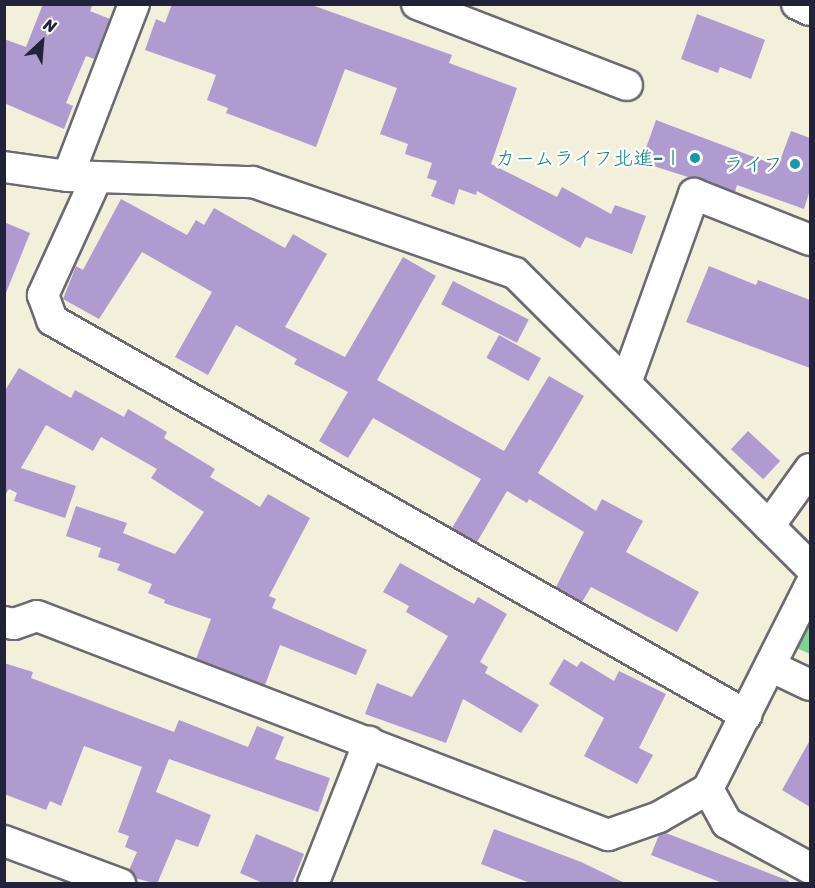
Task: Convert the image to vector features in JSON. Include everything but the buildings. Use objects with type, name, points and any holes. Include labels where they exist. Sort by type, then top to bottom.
[{"type":"street","points":[[68,176],[134,4]]},
{"type":"street","points":[[417,4],[627,85]]},
{"type":"street","points":[[797,4],[810,10]]},
{"type":"street","points":[[4,167],[68,176],[253,182],[515,273],[810,567]]},
{"type":"street","points":[[97,177],[43,295],[52,320],[746,715]]},
{"type":"street","points":[[626,383],[694,194],[810,240]]},
{"type":"street","points":[[769,526],[810,469]]},
{"type":"street","points":[[4,622],[14,624],[37,616],[369,741],[608,835],[659,816],[708,789],[810,586]]},
{"type":"street","points":[[770,666],[810,685]]},
{"type":"street","points":[[313,884],[369,741]]},
{"type":"street","points":[[708,789],[727,823],[810,868]]},
{"type":"street","points":[[4,841],[120,884]]},
{"type":"green space","points":[[810,618],[810,654],[796,648]]},
{"type":"place","name":"カームライフ北進‐Ⅰ","points":[[695,158]]},
{"type":"place","name":"ライフ","points":[[795,164]]}]
